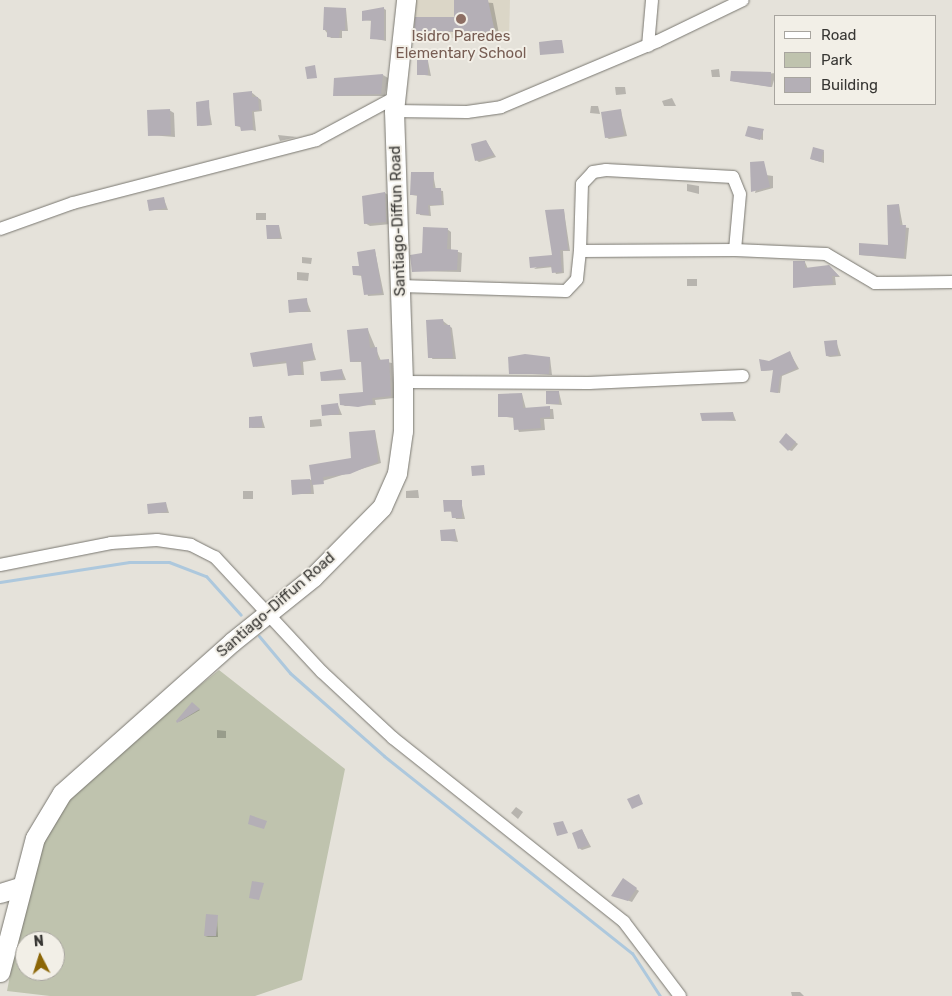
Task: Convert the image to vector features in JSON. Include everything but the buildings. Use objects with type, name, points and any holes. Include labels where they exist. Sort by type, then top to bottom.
[{"type":"main road","name":"Santiago-Diffun Road","points":[[0,972],[20,887],[35,838],[62,793],[313,577],[382,507],[397,473],[403,431],[403,382],[394,104],[406,0]]},
{"type":"main road","points":[[0,893],[20,887]]},
{"type":"street","points":[[648,46],[652,0]]},
{"type":"street","points":[[0,229],[82,200],[316,140],[394,104],[467,112],[501,107],[648,46],[743,0]]},
{"type":"street","points":[[400,286],[566,291],[577,279],[580,251],[582,184],[593,172],[606,170],[733,177],[740,194],[736,250]]},
{"type":"street","points":[[580,251],[736,250],[826,254],[875,282],[952,282]]},
{"type":"street","points":[[403,382],[589,383],[743,376]]},
{"type":"street","points":[[0,565],[111,543],[176,541],[215,557],[322,672],[393,738],[624,922],[680,996]]},
{"type":"shaded area","name":"Isidro Paredes Elementary School","points":[[413,0],[510,0],[509,38],[410,38]]},
{"type":"green space","points":[[219,670],[345,769],[302,980],[255,996],[50,996],[7,991],[15,950],[15,981],[65,981],[65,931],[19,931],[23,908],[47,831],[62,806],[144,730]]},
{"type":"waterway","points":[[0,582],[129,562],[169,562],[206,576],[241,615]]},
{"type":"waterway","points":[[259,636],[290,673],[384,756],[632,953],[660,996]]},
{"type":"place","name":"Isidro Paredes Elementary School","points":[[461,19]]}]
